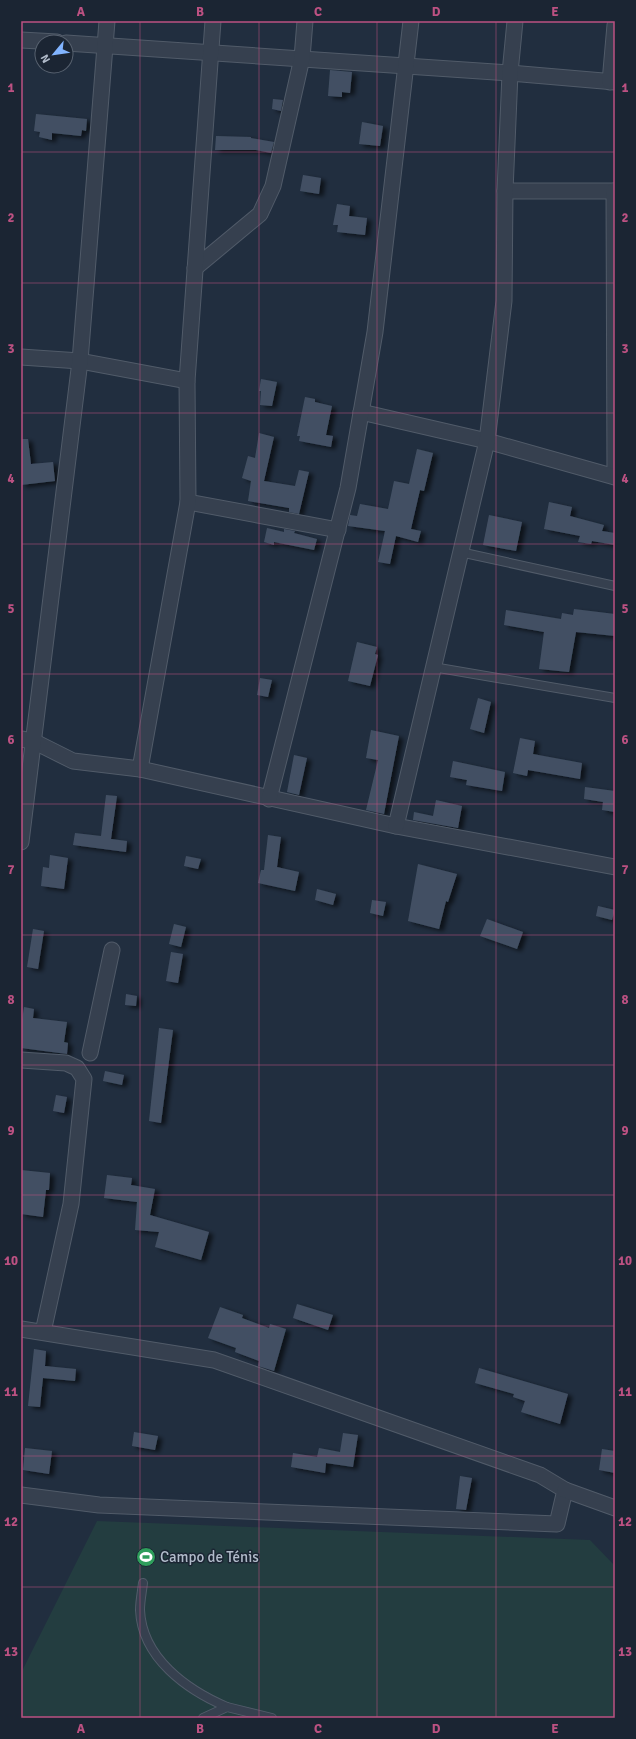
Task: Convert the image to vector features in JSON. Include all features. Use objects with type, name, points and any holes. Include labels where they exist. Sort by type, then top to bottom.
[{"type":"street","points":[[21,842],[27,740],[80,361],[107,21]]},
{"type":"street","points":[[140,769],[188,502],[187,381],[213,21]]},
{"type":"street","points":[[195,268],[260,214],[273,186],[302,58],[305,21]]},
{"type":"street","points":[[269,799],[348,488],[375,332],[407,66],[411,21]]},
{"type":"street","points":[[396,826],[487,440],[504,301],[505,191],[510,73],[515,21]]},
{"type":"street","points":[[74,43],[302,58],[612,82],[615,25]]},
{"type":"street","points":[[21,40],[34,41]]},
{"type":"street","points":[[361,412],[487,440],[615,477],[615,190],[505,191]]},
{"type":"street","points":[[21,357],[80,361],[187,381]]},
{"type":"street","points":[[188,502],[338,530]]},
{"type":"street","points":[[27,740],[73,762],[140,769],[269,799],[396,826],[615,867]]},
{"type":"street","points":[[90,1053],[112,950]]},
{"type":"street","points":[[21,1060],[66,1063],[77,1068],[84,1079],[71,1204],[43,1332]]},
{"type":"street","points":[[21,1329],[214,1360],[540,1475],[565,1490],[615,1508]]},
{"type":"street","points":[[21,1495],[99,1505],[557,1524],[565,1490]]},
{"type":"lane","points":[[460,552],[615,586]]},
{"type":"lane","points":[[433,667],[615,698]]},
{"type":"lane","points":[[143,1583],[140,1610],[143,1629],[153,1652],[167,1668],[186,1685],[207,1699],[227,1707],[272,1718]]},
{"type":"lane","points":[[203,1718],[227,1707]]},
{"type":"green space","points":[[97,1521],[590,1540],[615,1566],[615,1718],[21,1718],[21,1673]]},
{"type":"building","points":[[330,70],[352,72],[350,93],[342,92],[342,97],[328,96]]},
{"type":"building","points":[[273,99],[283,100],[281,111],[272,109]]},
{"type":"building","points":[[36,114],[87,119],[86,131],[82,130],[81,136],[52,133],[52,140],[39,137],[40,132],[34,131]]},
{"type":"building","points":[[362,122],[383,126],[380,146],[359,144]]},
{"type":"building","points":[[216,136],[251,137],[274,142],[271,153],[256,150],[215,150]]},
{"type":"building","points":[[303,175],[321,178],[319,194],[300,191]]},
{"type":"building","points":[[337,204],[350,206],[349,216],[367,218],[365,235],[337,232],[338,225],[333,225]]},
{"type":"building","points":[[261,379],[277,382],[272,406],[260,405],[261,391],[259,391]]},
{"type":"building","points":[[305,397],[315,399],[315,402],[332,406],[326,435],[333,436],[331,447],[299,441],[300,436],[297,436]]},
{"type":"building","points":[[259,433],[274,437],[264,481],[295,486],[299,470],[309,472],[299,514],[289,512],[289,508],[248,501],[251,481],[242,478],[248,456],[255,458]]},
{"type":"building","points":[[21,439],[28,439],[31,464],[53,462],[55,481],[21,485]]},
{"type":"building","points":[[417,449],[433,453],[424,491],[420,490],[411,529],[421,531],[418,542],[396,536],[390,564],[378,562],[385,531],[348,526],[350,515],[357,516],[360,504],[388,509],[394,481],[409,484]]},
{"type":"building","points":[[549,502],[572,507],[570,516],[604,525],[602,531],[615,533],[615,545],[592,541],[591,544],[578,542],[580,536],[544,529]]},
{"type":"building","points":[[489,515],[522,522],[516,551],[483,545]]},
{"type":"building","points":[[267,528],[284,532],[284,529],[295,531],[294,533],[317,539],[314,550],[274,542],[274,545],[264,542]]},
{"type":"building","points":[[574,609],[615,614],[615,636],[576,632],[569,672],[539,669],[544,632],[504,625],[506,610],[561,619],[562,613],[573,615]]},
{"type":"building","points":[[357,642],[377,647],[375,654],[378,655],[370,686],[348,681]]},
{"type":"building","points":[[260,678],[272,680],[268,697],[257,695]]},
{"type":"building","points":[[478,698],[491,702],[484,733],[470,729]]},
{"type":"building","points":[[371,730],[399,736],[384,814],[366,810],[378,760],[366,758]]},
{"type":"building","points":[[520,738],[535,741],[533,754],[582,763],[580,779],[528,770],[527,776],[513,773]]},
{"type":"building","points":[[294,755],[307,758],[299,795],[287,792]]},
{"type":"building","points":[[453,761],[505,772],[502,791],[466,785],[467,780],[450,777]]},
{"type":"building","points":[[585,787],[615,791],[615,812],[602,810],[603,802],[584,799]]},
{"type":"building","points":[[106,795],[117,796],[111,839],[127,841],[126,852],[73,845],[75,833],[101,836]]},
{"type":"building","points":[[436,800],[462,806],[458,828],[413,820],[414,812],[433,816]]},
{"type":"building","points":[[268,835],[281,837],[277,867],[299,872],[295,891],[258,883],[261,870],[264,870]]},
{"type":"building","points":[[50,855],[68,858],[64,889],[41,886],[43,867],[49,868]]},
{"type":"building","points":[[186,856],[201,859],[198,869],[184,866]]},
{"type":"building","points":[[418,864],[457,874],[448,902],[446,901],[439,929],[408,921]]},
{"type":"building","points":[[317,889],[336,894],[333,905],[315,900]]},
{"type":"building","points":[[372,900],[386,902],[383,916],[370,913]]},
{"type":"building","points":[[598,906],[615,910],[612,920],[596,916]]},
{"type":"building","points":[[487,919],[523,932],[517,949],[480,936]]},
{"type":"building","points":[[174,924],[186,927],[181,947],[169,944]]},
{"type":"building","points":[[33,929],[44,931],[38,969],[27,967]]},
{"type":"building","points":[[171,952],[183,954],[178,983],[166,981]]},
{"type":"building","points":[[126,994],[137,996],[136,1006],[125,1005]]},
{"type":"building","points":[[24,1007],[34,1009],[33,1018],[67,1022],[64,1042],[68,1043],[67,1054],[21,1048],[21,1027]]},
{"type":"building","points":[[159,1028],[173,1030],[161,1123],[149,1121]]},
{"type":"building","points":[[105,1071],[124,1075],[122,1085],[103,1081]]},
{"type":"building","points":[[56,1095],[67,1097],[64,1113],[53,1111]]},
{"type":"building","points":[[21,1170],[50,1173],[49,1190],[46,1190],[43,1217],[21,1214]]},
{"type":"building","points":[[107,1175],[132,1178],[131,1185],[155,1189],[150,1215],[209,1232],[201,1260],[155,1247],[159,1232],[135,1230],[137,1202],[104,1198]]},
{"type":"building","points":[[297,1304],[333,1315],[328,1330],[293,1318]]},
{"type":"building","points":[[220,1307],[243,1315],[242,1318],[269,1328],[270,1324],[286,1329],[274,1371],[258,1366],[259,1361],[235,1352],[236,1348],[208,1338]]},
{"type":"building","points":[[34,1349],[46,1351],[45,1366],[76,1369],[75,1381],[43,1378],[40,1407],[28,1406]]},
{"type":"building","points":[[479,1368],[568,1394],[560,1424],[521,1412],[525,1401],[513,1397],[514,1394],[475,1383]]},
{"type":"building","points":[[134,1432],[158,1436],[155,1450],[132,1446]]},
{"type":"building","points":[[343,1433],[358,1435],[353,1467],[326,1463],[325,1473],[291,1467],[293,1453],[317,1457],[319,1448],[340,1452]]},
{"type":"building","points":[[25,1448],[52,1451],[49,1474],[23,1470]]},
{"type":"building","points":[[602,1449],[615,1451],[615,1473],[599,1470]]},
{"type":"building","points":[[460,1476],[472,1478],[466,1510],[456,1509]]},
{"type":"place","name":"Campo de Ténis","points":[[146,1557]]}]
